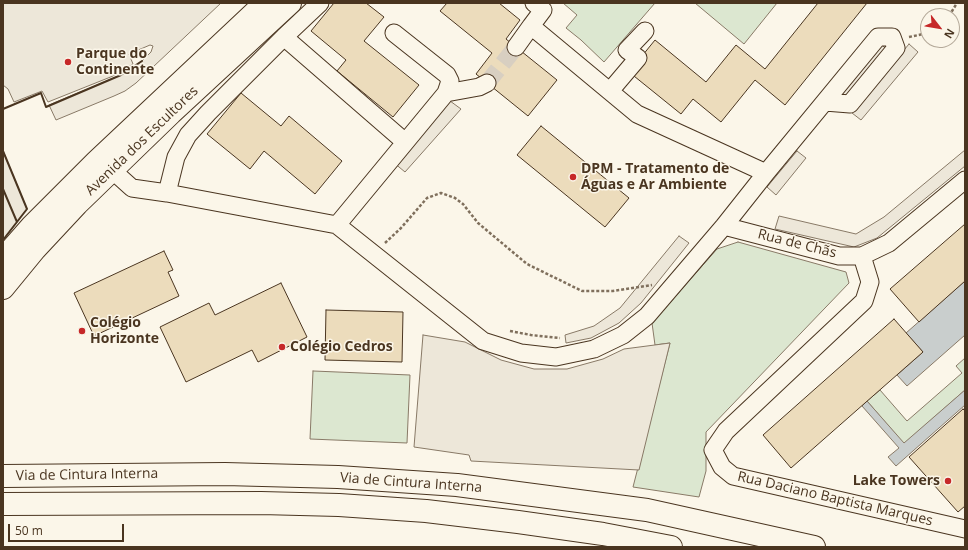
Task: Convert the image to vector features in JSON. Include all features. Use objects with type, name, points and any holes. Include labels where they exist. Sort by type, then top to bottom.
[{"type":"main road","name":"Avenida dos Escultores","points":[[3,259],[32,226],[96,162],[265,3]]},
{"type":"main road","name":"Avenida dos Escultores","points":[[3,288],[35,249],[77,204],[171,113],[290,3]]},
{"type":"main road","name":"Via de Cintura Interna","points":[[3,476],[225,474],[338,477],[457,485],[647,510],[814,547]]},
{"type":"main road","name":"Via de Cintura Interna","points":[[3,504],[261,503],[426,511],[603,534],[671,547]]},
{"type":"street","points":[[167,193],[176,157],[188,136],[208,113],[320,3]]},
{"type":"street","points":[[516,47],[543,10],[534,3]]},
{"type":"street","points":[[531,26],[610,90],[637,114],[766,173]]},
{"type":"street","points":[[610,90],[638,58],[627,50],[645,31]]},
{"type":"street","points":[[337,225],[446,93],[450,81],[447,75],[394,33]]},
{"type":"street","points":[[284,37],[406,142]]},
{"type":"street","points":[[446,93],[479,87],[487,84]]},
{"type":"street","points":[[112,170],[132,188],[167,193],[337,225],[483,341],[521,352],[556,357],[594,349],[623,335],[647,316],[724,226],[825,102]]},
{"type":"street","name":"Rua de Chãs","points":[[724,226],[839,256],[862,256],[889,244],[965,180]]},
{"type":"street","name":"Rua Daciano Baptista Marques","points":[[862,256],[870,282],[864,301],[726,431],[713,450],[722,467],[733,476],[965,529]]},
{"type":"path","points":[[373,254],[401,228],[413,212],[427,198],[441,193],[455,198],[463,204],[478,223],[527,264],[582,291],[613,291],[677,281]]},
{"type":"path","points":[[510,331],[560,338]]},
{"type":"green space","points":[[563,3],[655,3],[604,62],[566,28],[577,15]]},
{"type":"green space","points":[[695,3],[777,3],[744,44]]},
{"type":"green space","points":[[738,242],[846,272],[849,283],[706,432],[706,471],[699,497],[633,487],[670,343],[655,345],[652,323],[717,249]]},
{"type":"green space","points":[[965,358],[965,390],[904,444],[867,401],[880,390],[907,421],[962,373],[956,366]]},
{"type":"green space","points":[[313,371],[410,375],[407,443],[310,439]]},
{"type":"shaded area","name":"Parque do Continente","points":[[3,3],[221,3],[136,83],[125,91],[56,120],[49,105],[121,75],[142,61],[151,52],[153,46],[150,45],[129,54],[133,64],[113,76],[48,102],[42,91],[14,102],[8,89],[3,85]]},
{"type":"shaded area","points":[[879,43],[888,50],[847,100],[838,93]]},
{"type":"shaded area","points":[[909,44],[918,52],[861,120],[852,113]]},
{"type":"shaded area","points":[[446,98],[461,109],[405,172],[393,162]]},
{"type":"shaded area","points":[[965,150],[965,166],[877,238],[854,247],[775,229],[779,216],[856,234],[884,217]]},
{"type":"shaded area","points":[[3,151],[27,209],[3,240]]},
{"type":"shaded area","points":[[797,151],[806,158],[776,195],[767,187]]},
{"type":"shaded area","points":[[679,236],[689,243],[641,303],[619,323],[591,338],[566,343],[565,335],[594,326],[620,308]]},
{"type":"shaded area","points":[[965,281],[965,335],[907,386],[897,375],[923,352],[906,333]]},
{"type":"shaded area","points":[[423,335],[465,342],[501,360],[534,369],[567,369],[603,359],[624,349],[670,343],[639,470],[471,461],[469,455],[414,447]]},
{"type":"shaded area","points":[[965,390],[965,405],[896,466],[888,457],[899,448],[862,406],[867,401],[904,443]]},
{"type":"building","points":[[334,3],[366,3],[384,17],[364,41],[419,85],[393,117],[337,71],[346,60],[311,31]]},
{"type":"building","points":[[447,3],[499,3],[520,20],[506,39],[557,80],[528,116],[476,74],[492,53],[440,11]]},
{"type":"building","points":[[818,3],[867,3],[785,105],[755,80],[721,122],[693,99],[681,114],[629,72],[655,40],[706,82],[736,45],[765,69]]},
{"type":"building","points":[[241,93],[281,126],[289,116],[342,161],[315,194],[264,151],[250,169],[207,134]]},
{"type":"building","name":"DPM - Tratamento de Águas e Ar Ambiente","points":[[541,126],[629,198],[605,227],[517,155]]},
{"type":"building","points":[[965,224],[965,281],[919,322],[890,289]]},
{"type":"building","points":[[164,251],[173,270],[168,272],[179,296],[94,336],[74,293]]},
{"type":"building","points":[[281,283],[307,337],[258,362],[252,350],[186,382],[160,327],[209,303],[215,315]]},
{"type":"building","points":[[326,310],[403,312],[402,362],[325,360]]},
{"type":"building","points":[[894,319],[923,352],[791,468],[763,435]]},
{"type":"building","name":"Lake Towers","points":[[963,409],[965,411],[965,506],[958,512],[909,457]]},
{"type":"tunnel","points":[[487,83],[516,47]]},
{"type":"wall","points":[[3,109],[41,93],[46,107],[121,75],[142,61]]},
{"type":"wall","points":[[3,151],[27,209],[3,240]]},
{"type":"wall","points":[[3,189],[17,222]]},
{"type":"place","name":"Parque do Continente","points":[[68,62]]},
{"type":"place","name":"DPM - Tratamento de Águas e Ar Ambiente","points":[[573,177]]},
{"type":"place","name":"Colégio Horizonte","points":[[82,331]]},
{"type":"place","name":"Colégio Cedros","points":[[282,347]]},
{"type":"place","name":"Lake Towers","points":[[948,481]]}]
